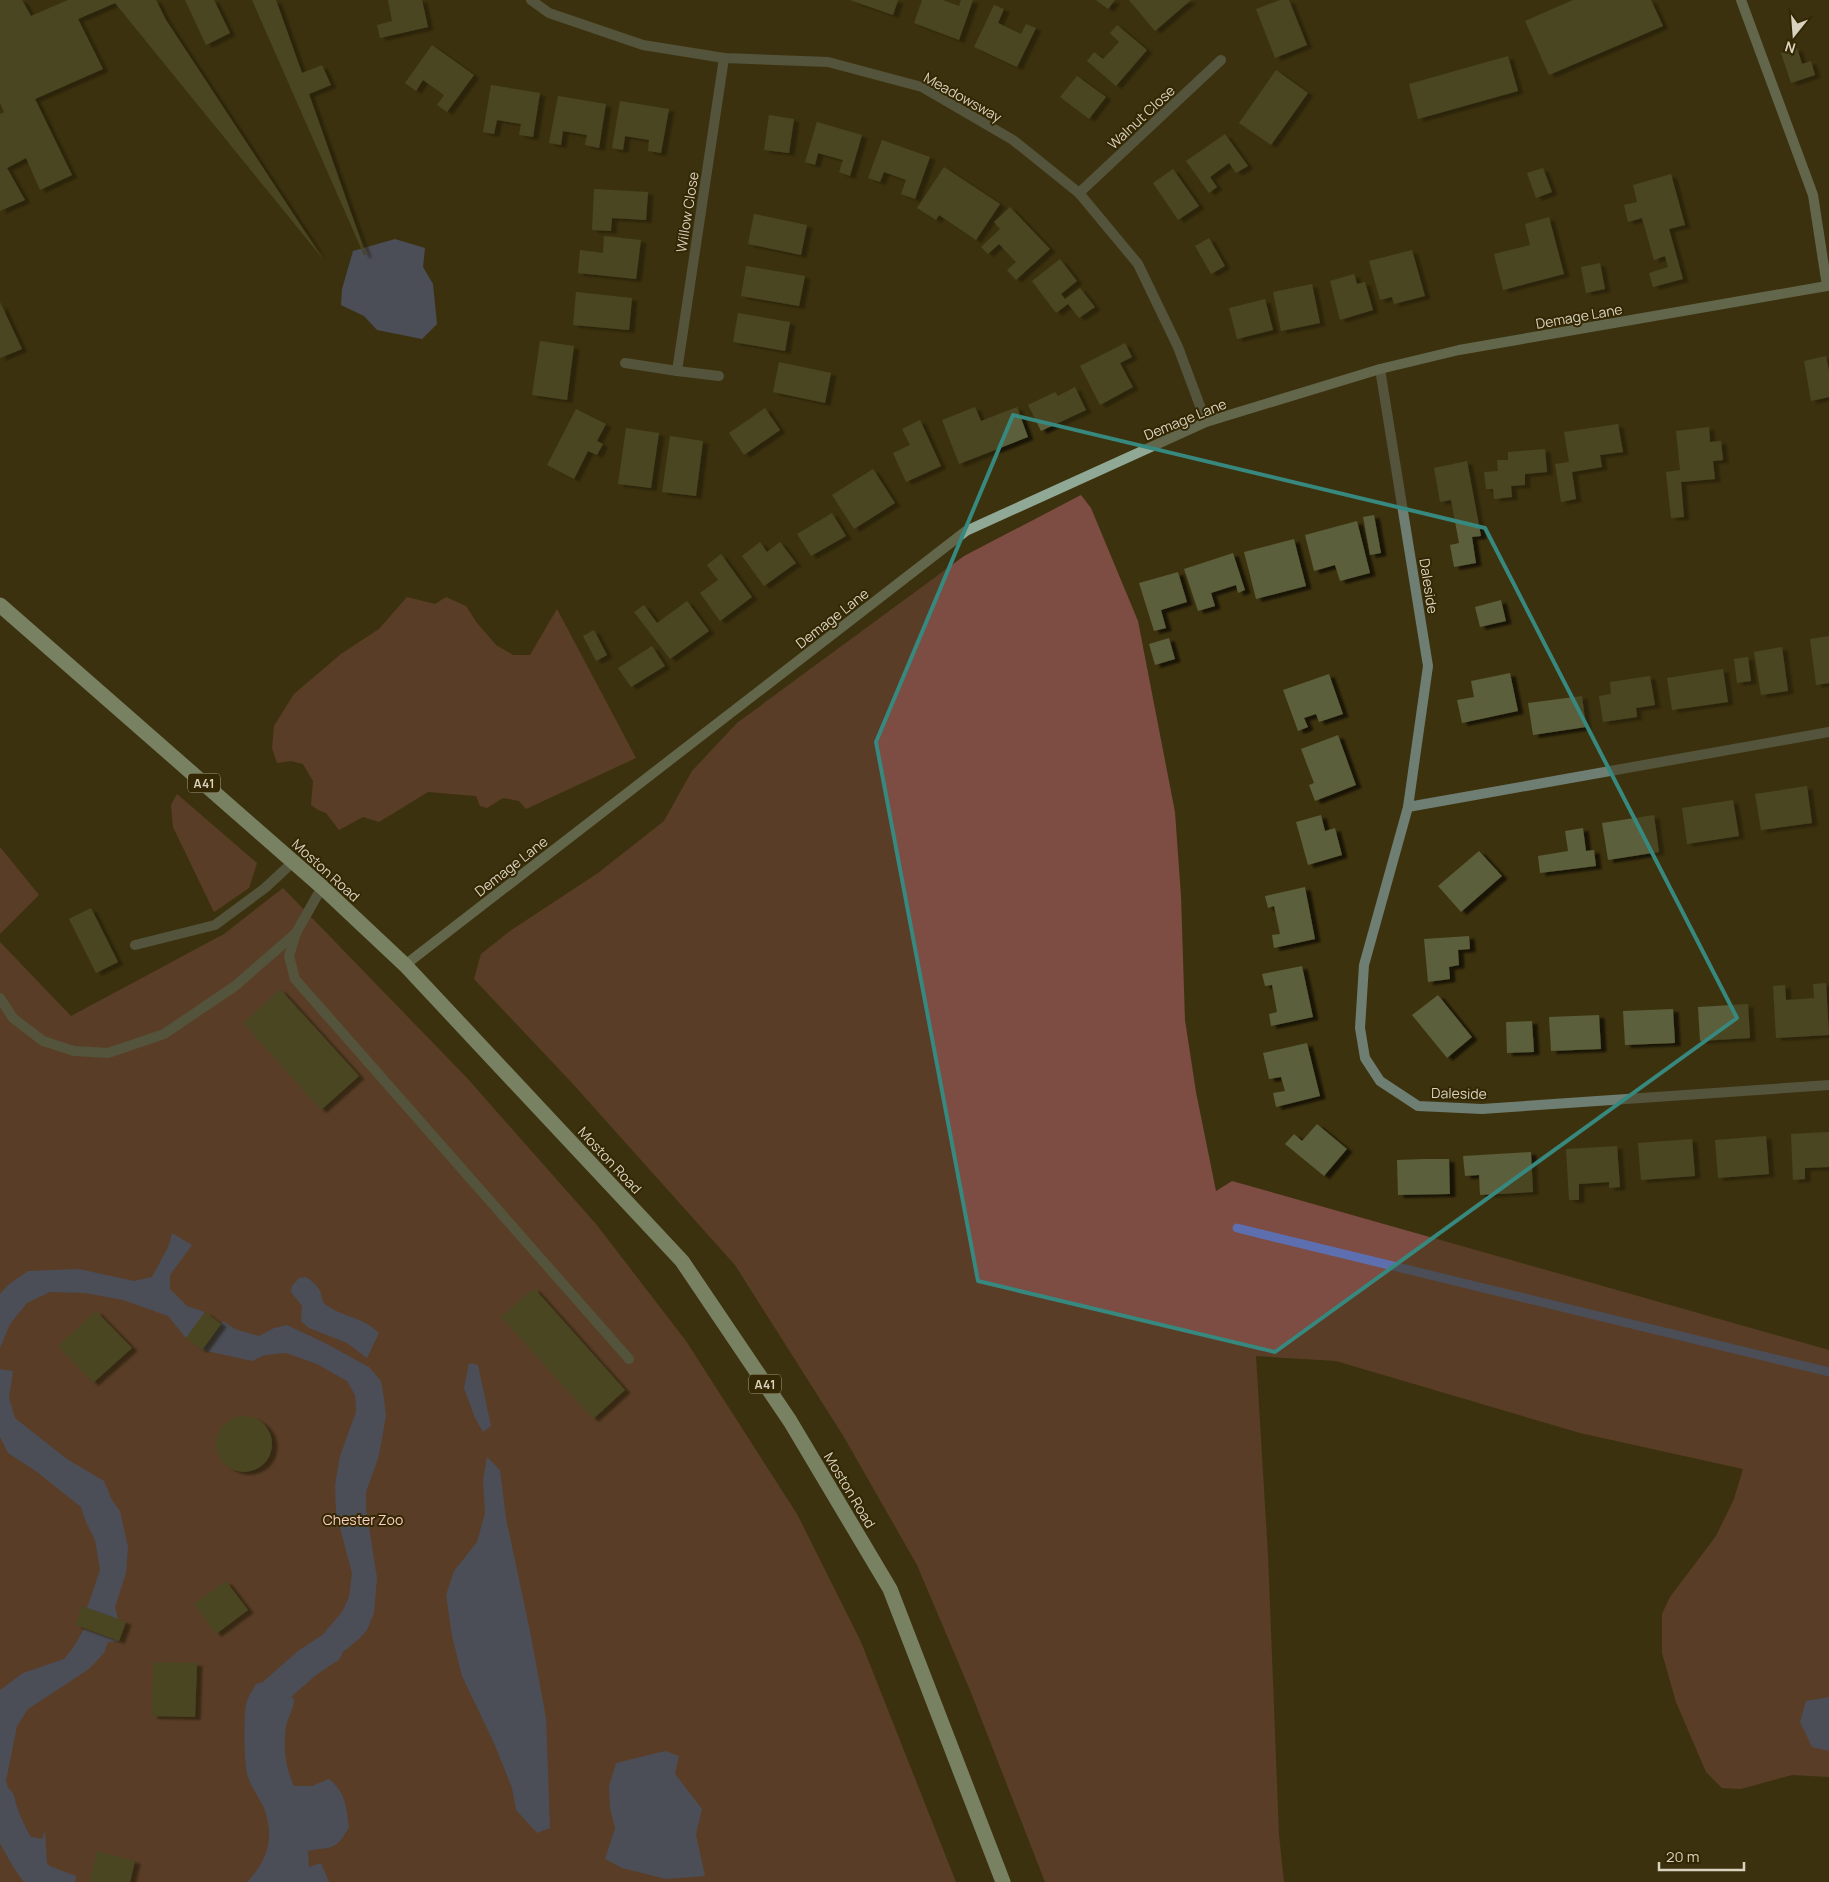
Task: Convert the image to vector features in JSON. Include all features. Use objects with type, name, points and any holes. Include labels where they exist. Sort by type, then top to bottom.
[{"type":"highway","name":"Moston Road","points":[[0,605],[322,886],[405,965],[682,1261],[790,1421],[890,1589],[1003,1882]]},
{"type":"street","name":"Meadowsway","points":[[531,0],[550,13],[643,45],[724,58],[828,62],[922,87],[1013,140],[1079,193],[1138,264],[1178,347],[1206,422]]},
{"type":"street","name":"Demage Lane","points":[[405,965],[966,531],[1206,422],[1380,370],[1459,350],[1828,286],[1812,195],[1741,0]]},
{"type":"street","name":"Willow Close","points":[[677,371],[724,58]]},
{"type":"street","name":"Walnut Close","points":[[1079,193],[1221,60]]},
{"type":"street","points":[[625,363],[719,376]]},
{"type":"street","name":"Daleside","points":[[1380,370],[1428,666],[1408,807],[1364,965],[1360,1028],[1366,1058],[1380,1081],[1418,1106],[1482,1109],[1829,1086]]},
{"type":"street","points":[[1408,807],[1829,732]]},
{"type":"street","points":[[135,945],[215,925],[265,888],[293,862]]},
{"type":"street","points":[[322,886],[296,933],[289,956],[295,979],[629,1359]]},
{"type":"street","points":[[0,998],[13,1018],[43,1041],[74,1051],[108,1053],[164,1034],[235,986],[296,933]]},
{"type":"highlighted area","points":[[1013,415],[1485,528],[1737,1018],[1275,1352],[978,1281],[876,742]]},
{"type":"green space","points":[[1081,495],[1091,508],[1138,621],[1175,812],[1181,896],[1185,1020],[1196,1092],[1216,1191],[1232,1181],[1829,1350],[1829,1777],[1792,1775],[1741,1789],[1722,1788],[1706,1772],[1676,1702],[1662,1653],[1662,1614],[1670,1597],[1716,1536],[1734,1499],[1743,1469],[1580,1433],[1336,1361],[1256,1356],[1268,1556],[1279,1835],[1284,1882],[1045,1882],[970,1690],[917,1565],[844,1437],[735,1265],[573,1084],[474,979],[481,954],[510,931],[598,873],[664,821],[692,771],[737,723],[964,556]]},
{"type":"green space","points":[[407,597],[435,604],[446,597],[466,606],[477,623],[496,645],[513,655],[530,655],[557,609],[636,758],[526,809],[519,801],[503,798],[487,808],[480,806],[476,796],[428,792],[379,822],[363,817],[339,830],[326,813],[311,805],[313,781],[303,764],[291,761],[277,763],[272,748],[274,726],[294,694],[341,654],[379,629]]},
{"type":"green space","points":[[177,794],[257,863],[249,888],[214,912],[173,827],[171,805]]},
{"type":"green space","points":[[0,847],[39,895],[0,934]]},
{"type":"green space","name":"Chester Zoo","points":[[283,888],[467,1078],[596,1224],[686,1341],[797,1514],[861,1642],[956,1882],[0,1882],[0,942],[71,1016],[224,934]]},
{"type":"water","points":[[395,239],[425,248],[423,267],[433,284],[437,324],[422,339],[377,330],[364,316],[341,305],[342,289],[353,251]]},
{"type":"water","points":[[172,1233],[192,1245],[170,1275],[170,1289],[187,1306],[205,1312],[186,1338],[168,1316],[123,1300],[85,1293],[50,1292],[27,1303],[10,1324],[0,1348],[0,1294],[8,1285],[28,1271],[79,1269],[134,1281],[152,1277],[169,1245]]},
{"type":"water","points":[[306,1277],[320,1291],[323,1302],[326,1305],[360,1320],[379,1333],[367,1358],[347,1343],[309,1328],[301,1321],[302,1306],[291,1292],[292,1286],[299,1278]]},
{"type":"water","points":[[223,1321],[235,1329],[259,1336],[274,1328],[287,1325],[369,1367],[381,1381],[386,1415],[378,1459],[366,1492],[366,1508],[377,1578],[374,1613],[367,1630],[361,1637],[328,1662],[306,1682],[284,1667],[318,1640],[342,1612],[349,1597],[352,1573],[336,1513],[335,1485],[340,1456],[356,1412],[355,1395],[347,1381],[317,1364],[286,1353],[265,1355],[252,1361],[202,1350]]},
{"type":"water","points":[[469,1363],[478,1365],[491,1426],[483,1432],[475,1418],[464,1388]]},
{"type":"water","points":[[0,1369],[13,1371],[9,1398],[15,1418],[67,1459],[104,1481],[112,1500],[120,1511],[128,1547],[126,1573],[115,1607],[118,1619],[87,1608],[100,1570],[95,1540],[81,1507],[37,1472],[8,1453],[0,1437]]},
{"type":"water","points":[[487,1457],[500,1470],[506,1518],[546,1718],[550,1828],[537,1833],[516,1810],[512,1788],[494,1743],[462,1676],[452,1636],[446,1595],[454,1571],[477,1542],[485,1513],[483,1480]]},
{"type":"water","points":[[84,1629],[119,1641],[108,1642],[104,1653],[89,1669],[28,1709],[17,1726],[6,1781],[17,1816],[0,1827],[0,1690],[23,1673],[64,1659]]},
{"type":"water","points":[[269,1680],[294,1699],[286,1726],[285,1742],[287,1764],[294,1786],[312,1786],[329,1779],[339,1789],[344,1800],[349,1827],[340,1841],[328,1848],[308,1851],[309,1867],[321,1863],[329,1882],[247,1882],[265,1857],[268,1848],[269,1829],[264,1808],[248,1777],[244,1739],[245,1716],[247,1701],[256,1684]]},
{"type":"water","points":[[1829,1697],[1829,1751],[1812,1747],[1800,1722],[1806,1701]]},
{"type":"water","points":[[665,1751],[679,1756],[675,1774],[702,1809],[696,1835],[705,1876],[666,1879],[622,1868],[605,1859],[615,1828],[610,1808],[609,1786],[616,1763]]},
{"type":"water","points":[[45,1831],[47,1865],[76,1876],[75,1882],[26,1882],[23,1879],[9,1843],[28,1836],[42,1839]]},
{"type":"building","points":[[0,0],[22,0],[31,16],[68,0],[156,0],[166,20],[323,259],[115,3],[78,19],[103,69],[35,99],[72,175],[40,190],[26,158],[7,168],[25,200],[0,211],[0,114],[4,112],[0,103]]},
{"type":"building","points":[[185,0],[214,0],[230,33],[206,45]]},
{"type":"building","points":[[252,0],[276,0],[302,73],[322,65],[331,85],[309,94],[366,255],[364,255]]},
{"type":"building","points":[[388,0],[422,0],[428,27],[380,38],[377,25],[392,21]]},
{"type":"building","points":[[850,0],[898,0],[893,15]]},
{"type":"building","points":[[922,0],[943,0],[959,6],[961,0],[973,0],[959,40],[914,23]]},
{"type":"building","points":[[1096,0],[1115,0],[1108,9]]},
{"type":"building","points":[[1129,0],[1191,0],[1155,31]]},
{"type":"building","points":[[1280,0],[1289,0],[1307,45],[1275,58],[1256,9]]},
{"type":"building","points":[[1573,0],[1651,0],[1663,26],[1549,75],[1525,21]]},
{"type":"building","points":[[994,5],[1004,9],[998,23],[1021,34],[1026,24],[1036,28],[1017,67],[974,47]]},
{"type":"building","points":[[1117,25],[1147,50],[1116,86],[1087,61],[1094,52],[1103,59],[1119,42],[1110,33]]},
{"type":"building","points":[[432,45],[474,75],[447,112],[437,105],[444,95],[423,80],[416,91],[405,83]]},
{"type":"building","points":[[1797,48],[1802,64],[1811,61],[1815,75],[1791,83],[1781,53]]},
{"type":"building","points":[[1508,56],[1518,91],[1418,119],[1409,84]]},
{"type":"building","points":[[1276,70],[1308,93],[1271,145],[1239,123]]},
{"type":"building","points":[[1077,76],[1106,97],[1089,119],[1060,97]]},
{"type":"building","points":[[491,85],[540,93],[533,137],[519,135],[521,124],[497,120],[494,134],[483,132]]},
{"type":"building","points":[[558,96],[606,104],[599,148],[585,145],[587,135],[563,131],[561,145],[549,143]]},
{"type":"building","points":[[620,101],[669,109],[661,153],[648,151],[649,140],[625,136],[623,150],[612,148]]},
{"type":"building","points":[[769,115],[794,119],[789,153],[764,150]]},
{"type":"building","points":[[817,122],[862,135],[850,176],[839,172],[843,160],[818,153],[815,165],[805,162]]},
{"type":"building","points":[[1225,134],[1248,166],[1236,173],[1229,163],[1210,177],[1217,187],[1209,193],[1186,161]]},
{"type":"building","points":[[882,140],[930,157],[915,199],[901,194],[906,180],[884,172],[880,182],[868,178]]},
{"type":"building","points":[[944,167],[1000,204],[976,240],[939,215],[936,220],[917,208]]},
{"type":"building","points":[[1543,168],[1552,192],[1536,198],[1527,173]]},
{"type":"building","points":[[1173,169],[1199,206],[1178,220],[1153,183]]},
{"type":"building","points":[[1671,174],[1685,225],[1669,229],[1683,279],[1653,287],[1649,273],[1668,267],[1665,256],[1654,260],[1642,218],[1628,222],[1624,205],[1637,202],[1633,185]]},
{"type":"building","points":[[594,189],[648,192],[646,220],[612,218],[611,231],[592,230]]},
{"type":"building","points":[[1010,207],[1050,249],[1016,280],[1007,270],[1016,262],[999,244],[988,254],[981,247],[1000,229],[994,222]]},
{"type":"building","points":[[754,214],[807,225],[801,255],[748,244]]},
{"type":"building","points":[[1549,217],[1564,274],[1503,290],[1494,254],[1530,245],[1525,224]]},
{"type":"building","points":[[604,236],[641,240],[636,279],[578,273],[580,250],[603,253]]},
{"type":"building","points":[[1209,238],[1225,266],[1211,274],[1195,246]]},
{"type":"building","points":[[1412,250],[1425,296],[1394,304],[1392,297],[1380,300],[1369,261]]},
{"type":"building","points":[[1060,259],[1077,281],[1061,294],[1065,299],[1080,288],[1095,307],[1079,318],[1068,304],[1056,313],[1032,281]]},
{"type":"building","points":[[1600,263],[1605,289],[1586,293],[1581,267]]},
{"type":"building","points":[[746,266],[805,276],[799,306],[741,296]]},
{"type":"building","points":[[1354,274],[1357,284],[1365,282],[1373,310],[1340,320],[1330,281]]},
{"type":"building","points":[[1312,284],[1320,323],[1281,331],[1273,292]]},
{"type":"building","points":[[576,292],[632,298],[629,330],[573,325]]},
{"type":"building","points":[[1265,299],[1273,330],[1237,339],[1229,308]]},
{"type":"building","points":[[0,302],[22,349],[0,358]]},
{"type":"building","points":[[738,313],[790,322],[785,351],[733,342]]},
{"type":"building","points":[[540,341],[574,346],[567,400],[532,395]]},
{"type":"building","points":[[1125,343],[1132,357],[1120,363],[1133,387],[1100,405],[1080,366]]},
{"type":"building","points":[[1826,356],[1829,371],[1829,397],[1811,401],[1804,361]]},
{"type":"building","points":[[779,362],[831,373],[825,403],[773,392]]},
{"type":"building","points":[[1075,387],[1086,410],[1041,431],[1028,405],[1055,392],[1058,396]]},
{"type":"building","points":[[975,407],[981,421],[1017,407],[1028,437],[959,464],[942,420]]},
{"type":"building","points":[[765,408],[780,430],[744,455],[729,433]]},
{"type":"building","points":[[576,409],[606,424],[597,441],[603,444],[597,455],[588,451],[574,479],[547,465]]},
{"type":"building","points":[[920,420],[941,466],[906,482],[893,453],[910,445],[902,429]]},
{"type":"building","points":[[1618,424],[1623,452],[1600,455],[1602,467],[1572,472],[1576,499],[1561,502],[1555,464],[1569,462],[1564,432]]},
{"type":"building","points":[[1709,427],[1710,442],[1721,441],[1723,460],[1713,461],[1715,479],[1681,482],[1684,517],[1671,518],[1666,472],[1680,470],[1676,431]]},
{"type":"building","points":[[626,428],[659,433],[651,488],[618,484]]},
{"type":"building","points":[[670,436],[703,441],[696,496],[662,492]]},
{"type":"building","points":[[1545,449],[1547,472],[1525,474],[1525,485],[1511,486],[1512,497],[1494,499],[1493,489],[1486,489],[1484,472],[1498,471],[1497,460],[1508,460],[1508,452]]},
{"type":"building","points":[[1467,461],[1481,536],[1472,537],[1476,563],[1454,567],[1450,545],[1459,543],[1451,500],[1440,502],[1434,468]]},
{"type":"building","points":[[873,469],[895,503],[854,529],[832,495]]},
{"type":"building","points":[[832,513],[846,536],[811,556],[797,534]]},
{"type":"building","points":[[1374,515],[1381,553],[1370,555],[1363,517]]},
{"type":"building","points":[[1357,521],[1370,573],[1340,581],[1335,565],[1314,571],[1305,535]]},
{"type":"building","points":[[1294,539],[1306,586],[1256,599],[1244,552]]},
{"type":"building","points":[[760,542],[767,552],[780,542],[796,563],[764,586],[742,556]]},
{"type":"building","points":[[1233,553],[1245,590],[1238,593],[1236,585],[1211,593],[1215,606],[1198,611],[1184,569]]},
{"type":"building","points":[[721,554],[752,597],[720,621],[700,593],[718,580],[707,565]]},
{"type":"building","points":[[1178,572],[1187,602],[1161,610],[1166,628],[1154,631],[1139,583]]},
{"type":"building","points":[[1501,600],[1506,621],[1480,627],[1475,607]]},
{"type":"building","points":[[687,601],[709,631],[670,659],[634,612],[644,605],[657,623]]},
{"type":"building","points":[[594,630],[607,655],[596,661],[583,636]]},
{"type":"building","points":[[1829,636],[1829,683],[1816,685],[1810,639]]},
{"type":"building","points":[[1169,638],[1175,659],[1155,665],[1149,644]]},
{"type":"building","points":[[652,646],[665,666],[631,687],[618,668]]},
{"type":"building","points":[[1782,647],[1788,691],[1761,695],[1754,652]]},
{"type":"building","points":[[1748,657],[1751,681],[1737,683],[1734,659]]},
{"type":"building","points":[[1723,669],[1728,702],[1672,710],[1667,678]]},
{"type":"building","points":[[1510,673],[1518,711],[1462,723],[1457,700],[1474,697],[1471,681]]},
{"type":"building","points":[[1329,674],[1343,714],[1319,722],[1316,714],[1304,718],[1308,727],[1298,731],[1283,690]]},
{"type":"building","points":[[1650,676],[1655,705],[1636,708],[1637,717],[1603,722],[1599,696],[1611,694],[1610,682]]},
{"type":"building","points":[[1582,696],[1586,727],[1533,735],[1528,703]]},
{"type":"building","points":[[1338,735],[1356,785],[1315,801],[1309,785],[1314,783],[1301,749]]},
{"type":"building","points":[[1807,786],[1812,823],[1761,830],[1755,794]]},
{"type":"building","points":[[1733,800],[1739,836],[1687,844],[1682,808]]},
{"type":"building","points":[[1321,815],[1325,831],[1335,828],[1342,855],[1308,865],[1296,822]]},
{"type":"building","points":[[1654,815],[1659,852],[1608,860],[1602,823]]},
{"type":"building","points":[[1583,828],[1586,851],[1594,850],[1596,866],[1540,873],[1538,856],[1568,851],[1565,831]]},
{"type":"building","points":[[1479,851],[1502,876],[1461,912],[1438,886]]},
{"type":"building","points":[[1305,887],[1315,939],[1274,948],[1272,935],[1280,934],[1274,906],[1268,908],[1265,896]]},
{"type":"building","points":[[91,908],[118,962],[96,973],[69,919]]},
{"type":"building","points":[[1469,936],[1470,949],[1458,950],[1459,965],[1449,967],[1450,979],[1428,982],[1424,939]]},
{"type":"building","points":[[1302,966],[1313,1017],[1271,1026],[1269,1014],[1277,1012],[1272,985],[1265,986],[1262,974]]},
{"type":"building","points":[[1826,983],[1829,1035],[1776,1038],[1773,986],[1785,985],[1786,1000],[1814,998],[1813,984]]},
{"type":"building","points":[[280,989],[359,1076],[321,1110],[243,1023]]},
{"type":"building","points":[[1438,995],[1472,1037],[1447,1058],[1412,1015]]},
{"type":"building","points":[[1748,1004],[1750,1038],[1700,1041],[1698,1007]]},
{"type":"building","points":[[1673,1009],[1675,1043],[1625,1045],[1623,1011]]},
{"type":"building","points":[[1599,1015],[1601,1049],[1551,1051],[1549,1017]]},
{"type":"building","points":[[1532,1021],[1534,1052],[1507,1053],[1506,1022]]},
{"type":"building","points":[[1307,1043],[1320,1096],[1276,1107],[1273,1093],[1285,1091],[1281,1077],[1269,1079],[1263,1053]]},
{"type":"building","points":[[1317,1124],[1347,1149],[1324,1176],[1285,1144],[1294,1134],[1302,1141]]},
{"type":"building","points":[[1829,1132],[1829,1167],[1805,1168],[1805,1179],[1793,1180],[1791,1134]]},
{"type":"building","points":[[1766,1136],[1769,1174],[1718,1178],[1715,1140]]},
{"type":"building","points":[[1692,1139],[1695,1176],[1641,1180],[1638,1143]]},
{"type":"building","points":[[1617,1146],[1620,1187],[1609,1188],[1609,1182],[1579,1184],[1579,1200],[1569,1200],[1566,1149]]},
{"type":"building","points":[[1531,1152],[1533,1192],[1480,1195],[1479,1175],[1465,1176],[1463,1156]]},
{"type":"building","points":[[1449,1159],[1450,1194],[1398,1195],[1397,1160]]},
{"type":"building","points":[[534,1288],[625,1390],[593,1419],[501,1317]]},
{"type":"building","points":[[96,1311],[132,1348],[93,1383],[58,1346]]},
{"type":"building","points":[[205,1312],[221,1324],[202,1350],[186,1338]]},
{"type":"building","points":[[238,1416],[250,1416],[260,1420],[268,1428],[272,1444],[268,1460],[260,1468],[250,1472],[238,1472],[228,1468],[220,1460],[216,1450],[216,1438],[220,1428],[228,1420]]},
{"type":"building","points":[[226,1581],[248,1610],[216,1634],[194,1604]]},
{"type":"building","points":[[81,1606],[126,1622],[119,1641],[76,1625]]},
{"type":"building","points":[[153,1662],[197,1663],[195,1717],[152,1716]]},
{"type":"building","points":[[97,1851],[135,1861],[130,1882],[89,1882]]},
{"type":"waterway","points":[[1237,1228],[1829,1372]]},
{"type":"waterway","points":[[260,1723],[266,1699],[307,1663],[328,1649]]},
{"type":"waterway","points":[[0,1801],[6,1821],[24,1856],[38,1876],[45,1882]]}]
